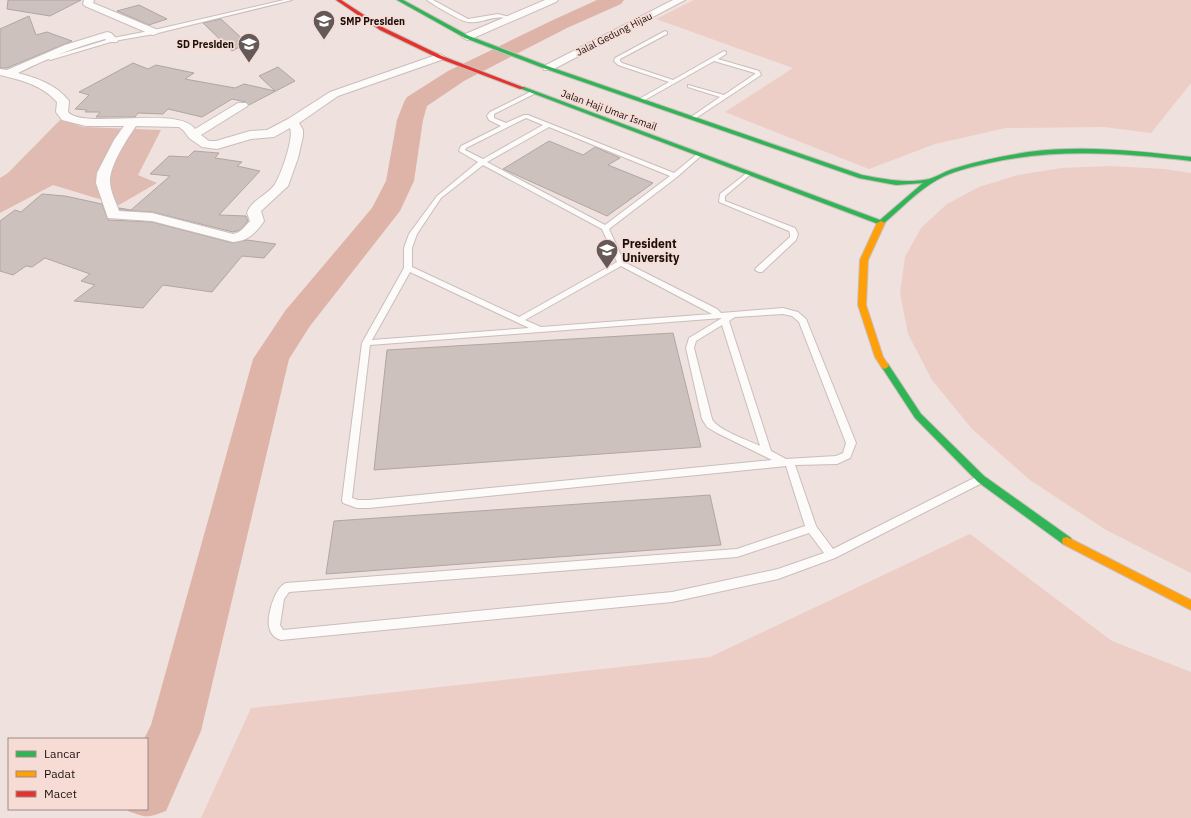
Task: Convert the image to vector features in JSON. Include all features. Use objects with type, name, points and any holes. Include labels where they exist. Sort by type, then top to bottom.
[{"type":"main road","name":"Jalan Haji Umar Ismail","points":[[338,0],[382,29],[444,59],[881,223]]},
{"type":"main road","name":"Jalan Haji Umar Ismail","points":[[399,0],[467,37],[544,66],[876,182],[911,183],[931,181]]},
{"type":"main road","points":[[1181,157],[1188,146]]},
{"type":"main road","points":[[1191,159],[1131,152],[1084,150],[1040,152],[1000,158],[963,168],[931,181],[881,223],[864,260],[862,305],[879,358],[918,416],[981,479],[1072,544],[1191,605]]},
{"type":"street","points":[[89,0],[88,4],[154,32]]},
{"type":"street","points":[[467,37],[507,16],[553,0]]},
{"type":"street","name":"Jalal Gedung Hijau","points":[[544,66],[680,0]]},
{"type":"street","points":[[4,73],[86,40],[107,35],[113,40]]},
{"type":"street","points":[[4,73],[46,86],[57,93],[63,101],[62,112],[66,117],[86,122],[167,122],[182,124],[188,128],[193,135],[206,144],[217,145],[250,135],[270,134],[292,122],[334,94],[444,59]]},
{"type":"street","points":[[193,135],[242,105]]},
{"type":"street","points":[[132,122],[120,140],[104,173],[103,183],[113,215],[152,217],[233,238],[245,235],[257,221],[254,213],[255,210],[281,186],[292,158],[297,136],[297,130],[292,122]]},
{"type":"lane","points":[[50,58],[113,40],[154,32],[290,0]]},
{"type":"lane","points":[[430,0],[467,21],[494,15],[507,16]]},
{"type":"lane","points":[[665,33],[618,58],[617,61],[620,64],[672,81]]},
{"type":"lane","points":[[641,100],[672,81],[724,53]]},
{"type":"lane","points":[[693,118],[758,73],[713,59]]},
{"type":"lane","points":[[690,86],[725,97]]},
{"type":"lane","points":[[507,126],[492,119],[490,116],[492,113],[532,93]]},
{"type":"lane","points":[[675,176],[526,116],[463,147],[462,151],[481,163],[605,228],[621,263],[714,310],[722,318],[766,453]]},
{"type":"lane","points":[[366,343],[722,318],[734,315],[783,311],[795,314],[803,321],[851,443],[847,455],[836,460],[786,462],[369,504],[357,504],[347,500],[366,343],[408,268],[408,248],[416,230],[439,197],[481,163],[548,125]]},
{"type":"lane","points":[[605,228],[675,176],[699,155]]},
{"type":"lane","points":[[748,174],[722,195],[722,202],[792,230],[794,234],[793,238],[759,270]]},
{"type":"lane","points":[[519,320],[621,263]]},
{"type":"lane","points":[[408,268],[540,330]]},
{"type":"lane","points":[[722,318],[692,340],[690,348],[707,419],[710,425],[720,431],[786,462],[811,528],[831,555]]},
{"type":"lane","points":[[811,528],[737,553],[286,588],[279,597],[274,625],[276,631],[281,635],[672,597],[778,574],[831,555],[981,479]]},
{"type":"shaded area","points":[[694,0],[1191,0],[1191,83],[1151,133],[1104,127],[1006,128],[935,144],[869,169],[725,112],[793,68],[656,19]]},
{"type":"shaded area","points":[[61,119],[83,127],[161,130],[138,175],[157,183],[119,205],[53,185],[0,213],[0,178],[8,173]]},
{"type":"shaded area","points":[[1111,166],[1164,169],[1191,173],[1191,573],[1106,530],[1030,480],[972,429],[932,380],[908,334],[900,293],[905,257],[921,228],[947,204],[979,187],[1018,175],[1062,168]]},
{"type":"shaded area","points":[[970,534],[1112,641],[1191,672],[1191,818],[201,818],[251,708],[710,657]]},
{"type":"building","points":[[8,0],[81,0],[50,16],[7,9]]},
{"type":"building","points":[[139,5],[167,19],[149,25],[117,11]]},
{"type":"building","points":[[29,16],[36,35],[47,32],[72,41],[7,68],[0,68],[0,29]]},
{"type":"building","points":[[221,19],[247,43],[232,51],[203,23]]},
{"type":"building","points":[[133,63],[148,69],[156,65],[194,73],[185,79],[235,88],[244,84],[275,91],[259,76],[278,67],[295,81],[249,105],[246,102],[232,99],[202,117],[168,109],[163,114],[138,113],[135,117],[96,117],[100,112],[85,112],[87,110],[75,109],[89,95],[79,92]]},
{"type":"building","points":[[549,141],[583,155],[595,147],[620,158],[608,165],[653,183],[607,216],[503,169]]},
{"type":"building","points":[[194,151],[219,153],[215,158],[242,162],[237,166],[260,171],[219,215],[246,216],[248,221],[240,230],[233,232],[152,212],[120,210],[119,208],[131,210],[170,176],[150,174],[169,156],[188,157]]},
{"type":"building","points":[[42,194],[65,196],[102,204],[108,220],[152,222],[233,243],[247,240],[276,244],[264,258],[242,256],[212,292],[163,285],[143,308],[74,301],[95,285],[81,281],[90,274],[45,258],[32,267],[26,266],[13,275],[0,271],[0,221],[15,210],[21,212]]},
{"type":"building","points":[[673,333],[701,447],[374,470],[387,350]]},
{"type":"building","points":[[710,495],[721,545],[326,574],[334,521]]},
{"type":"waterway","points":[[148,790],[175,731],[271,359],[297,319],[385,211],[400,181],[410,120],[416,102],[456,76],[560,24],[614,0]]},
{"type":"traffic: fast","points":[[399,0],[467,37],[548,68],[861,177],[896,183],[931,181]]},
{"type":"traffic: fast","points":[[522,88],[881,223]]},
{"type":"traffic: fast","points":[[881,223],[905,201],[936,178],[965,167],[1003,158],[1030,154],[1083,151],[1136,153],[1191,159]]},
{"type":"traffic: fast","points":[[885,366],[918,416],[981,479],[1067,541]]},
{"type":"traffic: slow","points":[[881,223],[864,260],[862,305],[879,357],[885,366]]},
{"type":"traffic: slow","points":[[1067,541],[1191,605]]},
{"type":"traffic: jam","points":[[338,0],[382,29],[440,57],[522,88]]},
{"type":"place","name":"SMP Presiden","points":[[324,40]]},
{"type":"place","name":"SD Presiden","points":[[249,64]]},
{"type":"place","name":"President University","points":[[607,270]]}]
